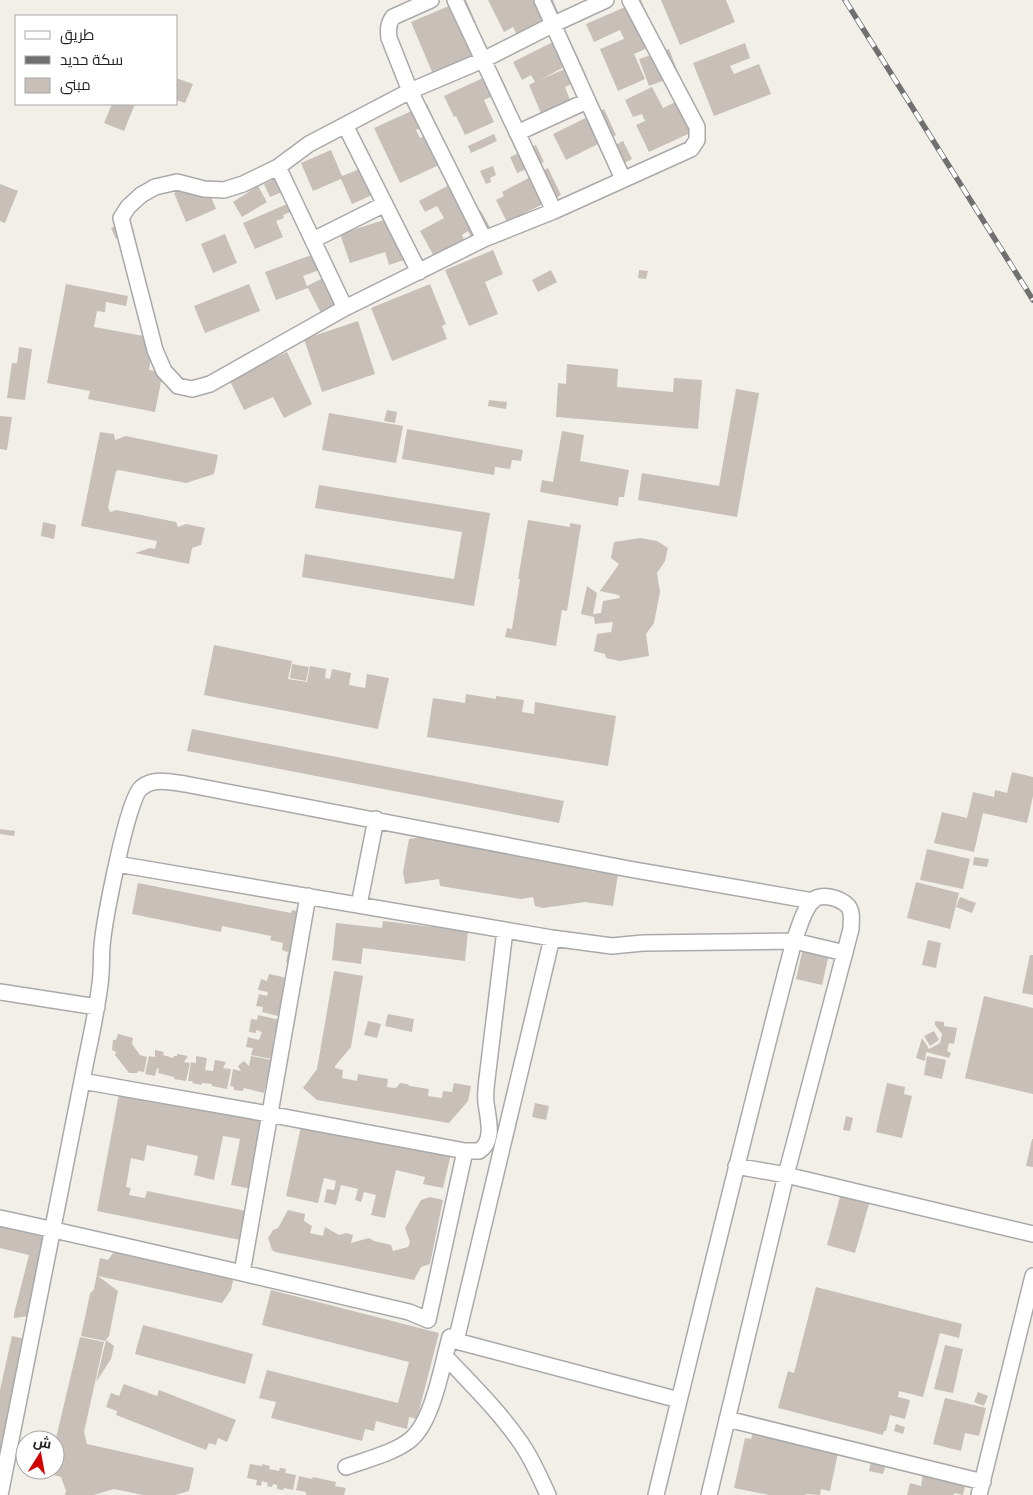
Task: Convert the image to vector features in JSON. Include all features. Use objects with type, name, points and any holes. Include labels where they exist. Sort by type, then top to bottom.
[{"type":"street","points":[[432,0],[393,17],[389,22],[389,38],[410,91],[484,239]]},
{"type":"street","points":[[455,0],[554,211]]},
{"type":"street","points":[[542,0],[623,179]]},
{"type":"street","points":[[606,0],[483,60],[410,91],[309,144],[278,167],[243,184],[224,190],[204,189],[177,182],[155,187],[141,195],[128,207],[121,218],[155,350],[164,371],[178,386],[192,389],[210,384],[345,308],[484,239],[554,211],[691,149],[697,140],[697,127],[630,0]]},
{"type":"street","points":[[518,133],[587,101]]},
{"type":"street","points":[[345,125],[419,272]]},
{"type":"street","points":[[278,167],[345,308]]},
{"type":"street","points":[[313,240],[385,204]]},
{"type":"street","points":[[0,1495],[54,1230],[96,1007],[102,973],[102,946],[117,864],[133,800],[141,787],[148,783],[160,781],[376,819],[629,869],[813,900],[831,897],[848,906],[852,914],[851,929],[786,1175],[708,1495]]},
{"type":"street","points":[[358,905],[376,819]]},
{"type":"street","points":[[117,864],[552,938],[612,946],[643,943],[794,941],[845,953]]},
{"type":"street","points":[[242,1273],[308,896]]},
{"type":"street","points":[[656,1495],[731,1193],[736,1166],[794,941],[802,920],[813,900]]},
{"type":"street","points":[[82,1082],[479,1152],[485,1147],[489,1135],[486,1097],[487,1080],[505,930]]},
{"type":"street","points":[[346,1467],[400,1447],[418,1432],[426,1419],[445,1356],[453,1339],[552,938]]},
{"type":"street","points":[[0,992],[96,1007]]},
{"type":"street","points":[[428,1320],[465,1151]]},
{"type":"street","points":[[736,1166],[786,1175],[1033,1234]]},
{"type":"street","points":[[0,1218],[409,1312],[428,1320],[453,1339],[679,1400]]},
{"type":"street","points":[[727,1419],[981,1489],[1033,1276]]},
{"type":"street","points":[[445,1356],[503,1419],[534,1465],[548,1495]]},
{"type":"building","points":[[466,0],[476,23],[473,24],[485,52],[435,79],[411,22]]},
{"type":"building","points":[[488,0],[553,0],[559,14],[517,35],[513,27],[504,32]]},
{"type":"building","points":[[641,0],[659,43],[634,54],[645,79],[618,91],[600,49],[624,39],[620,30],[594,42],[586,24]]},
{"type":"building","points":[[661,0],[726,0],[735,22],[680,45]]},
{"type":"building","points":[[567,35],[579,59],[540,80],[580,62],[587,77],[565,87],[570,100],[541,113],[529,85],[535,82],[531,75],[522,80],[513,62]]},
{"type":"building","points":[[745,43],[750,58],[730,66],[734,74],[759,64],[771,94],[714,116],[693,63]]},
{"type":"building","points":[[669,49],[679,75],[649,86],[639,59]]},
{"type":"building","points":[[498,71],[507,89],[484,100],[494,122],[465,135],[444,96]]},
{"type":"building","points":[[178,79],[193,84],[185,103],[178,101]]},
{"type":"building","points":[[652,87],[663,108],[686,97],[701,128],[649,152],[636,125],[645,121],[642,114],[633,117],[625,100]]},
{"type":"building","points":[[427,104],[435,122],[416,130],[420,138],[437,131],[450,160],[400,183],[374,128]]},
{"type":"building","points":[[112,105],[135,105],[124,131],[104,123]]},
{"type":"building","points":[[604,109],[616,135],[566,160],[553,134]]},
{"type":"building","points":[[494,134],[497,141],[471,153],[468,146]]},
{"type":"building","points":[[623,141],[632,159],[612,169],[604,151]]},
{"type":"building","points":[[536,145],[544,162],[517,173],[510,157]]},
{"type":"building","points":[[331,150],[342,176],[372,164],[383,190],[352,204],[341,179],[313,191],[301,163]]},
{"type":"building","points":[[493,166],[496,175],[490,178],[491,182],[486,184],[480,171]]},
{"type":"building","points":[[548,168],[561,195],[507,222],[496,200],[504,196],[502,192]]},
{"type":"building","points":[[283,175],[289,189],[270,197],[264,184]]},
{"type":"building","points":[[204,180],[216,209],[186,222],[174,193]]},
{"type":"building","points":[[455,182],[469,208],[462,212],[465,219],[481,211],[492,231],[473,241],[468,231],[462,235],[465,242],[435,258],[420,231],[444,218],[437,206],[425,212],[419,201]]},
{"type":"building","points":[[0,184],[18,191],[5,223],[0,221]]},
{"type":"building","points":[[258,186],[267,202],[242,217],[233,202]]},
{"type":"building","points":[[294,201],[298,209],[283,215],[284,218],[276,221],[283,237],[255,249],[243,223]]},
{"type":"building","points":[[390,218],[413,257],[389,265],[385,252],[350,263],[340,234]]},
{"type":"building","points":[[129,220],[134,231],[116,239],[111,228]]},
{"type":"building","points":[[225,234],[237,263],[213,273],[201,244]]},
{"type":"building","points":[[493,250],[503,274],[485,282],[498,314],[469,326],[445,270]]},
{"type":"building","points":[[322,251],[328,267],[303,276],[307,286],[335,272],[349,299],[321,313],[308,288],[276,300],[265,272]]},
{"type":"building","points":[[551,270],[557,282],[538,292],[532,280]]},
{"type":"building","points":[[639,270],[648,271],[646,279],[638,278]]},
{"type":"building","points":[[66,284],[128,296],[126,306],[106,302],[105,312],[97,311],[94,327],[155,338],[149,370],[163,372],[155,412],[88,399],[90,391],[47,383]]},
{"type":"building","points":[[249,284],[260,311],[205,333],[194,306]]},
{"type":"building","points":[[430,284],[446,324],[442,326],[447,339],[392,361],[371,308]]},
{"type":"building","points":[[358,321],[375,374],[322,392],[304,339]]},
{"type":"building","points":[[19,347],[32,349],[25,400],[7,398],[12,363],[17,363]]},
{"type":"building","points":[[287,352],[312,404],[284,418],[273,397],[244,410],[229,379]]},
{"type":"building","points":[[567,364],[618,369],[617,387],[673,392],[674,378],[702,380],[698,429],[556,417],[558,383],[566,384]]},
{"type":"building","points":[[736,389],[759,393],[737,517],[638,500],[642,473],[719,486]]},
{"type":"building","points":[[489,400],[507,402],[506,409],[488,406]]},
{"type":"building","points":[[387,410],[397,412],[395,423],[384,421]]},
{"type":"building","points":[[329,413],[403,426],[396,463],[322,450]]},
{"type":"building","points":[[0,416],[12,417],[7,450],[0,449]]},
{"type":"building","points":[[407,429],[523,450],[521,461],[512,460],[510,469],[495,467],[494,475],[402,459]]},
{"type":"building","points":[[562,431],[584,435],[580,461],[629,470],[624,497],[619,497],[618,506],[540,492],[542,480],[553,482]]},
{"type":"building","points":[[100,432],[114,434],[115,440],[126,436],[218,455],[214,474],[186,483],[116,471],[108,507],[110,512],[116,510],[176,522],[178,527],[186,524],[205,528],[201,545],[192,548],[189,564],[135,553],[150,548],[155,549],[157,541],[81,526]]},
{"type":"building","points":[[319,485],[490,513],[474,606],[302,577],[305,554],[454,579],[462,532],[315,508]]},
{"type":"building","points":[[528,520],[570,527],[570,523],[581,525],[567,611],[562,610],[556,646],[505,637],[507,628],[512,629]]},
{"type":"building","points":[[43,522],[56,525],[54,539],[41,536]]},
{"type":"building","points":[[640,538],[657,541],[668,548],[665,561],[657,573],[660,592],[654,623],[646,634],[649,656],[620,661],[606,658],[605,654],[594,651],[597,634],[611,632],[613,622],[595,624],[594,617],[581,614],[587,586],[597,593],[593,614],[601,613],[603,601],[620,598],[619,595],[600,591],[619,564],[611,558],[614,542]]},
{"type":"building","points":[[214,645],[292,661],[288,679],[307,682],[310,666],[326,669],[325,678],[330,679],[332,669],[351,673],[349,685],[365,688],[367,674],[389,678],[378,729],[204,695]]},
{"type":"building","points":[[292,664],[309,667],[306,681],[290,678]]},
{"type":"building","points":[[466,694],[496,699],[496,696],[524,700],[522,712],[534,714],[535,702],[616,716],[608,766],[427,737],[433,698],[465,703]]},
{"type":"building","points":[[192,729],[564,801],[559,823],[187,751]]},
{"type":"building","points":[[1012,772],[1033,777],[1033,796],[1027,823],[983,813],[974,852],[934,843],[942,812],[967,818],[973,792],[994,797],[995,790],[1007,793]]},
{"type":"building","points":[[0,829],[15,831],[14,836],[0,834]]},
{"type":"building","points":[[447,834],[448,842],[473,839],[487,841],[485,851],[512,847],[513,855],[520,856],[539,853],[550,855],[551,862],[576,858],[578,868],[596,872],[598,864],[619,868],[613,906],[585,902],[543,908],[535,906],[533,897],[521,899],[440,886],[439,879],[405,884],[403,872],[409,839]]},
{"type":"building","points":[[927,849],[970,859],[963,889],[920,880]]},
{"type":"building","points":[[974,857],[989,859],[987,867],[973,865]]},
{"type":"building","points":[[916,882],[959,893],[950,929],[907,918]]},
{"type":"building","points":[[138,883],[291,913],[292,910],[308,913],[298,964],[286,962],[288,952],[282,950],[283,943],[270,940],[271,936],[222,926],[221,932],[132,914]]},
{"type":"building","points":[[960,897],[976,903],[972,913],[956,907]]},
{"type":"building","points":[[383,921],[468,931],[465,961],[363,948],[361,964],[332,960],[336,923],[382,928]]},
{"type":"building","points":[[928,940],[941,943],[936,968],[922,965]]},
{"type":"building","points":[[804,944],[830,950],[822,985],[796,979]]},
{"type":"building","points":[[1030,955],[1033,955],[1033,995],[1022,993]]},
{"type":"building","points":[[334,971],[363,976],[351,1047],[335,1066],[335,1068],[343,1070],[342,1078],[357,1081],[358,1074],[388,1079],[387,1087],[396,1088],[400,1083],[407,1084],[429,1089],[428,1096],[442,1098],[443,1091],[452,1092],[454,1083],[471,1086],[468,1101],[449,1123],[317,1100],[303,1088],[317,1069]]},
{"type":"building","points":[[269,974],[287,978],[278,1016],[262,1012],[263,1007],[256,1006],[259,994],[267,996],[268,992],[258,990],[261,979],[267,981]]},
{"type":"building","points":[[984,996],[1033,1008],[1033,1094],[965,1078]]},
{"type":"building","points":[[388,1014],[414,1019],[412,1032],[385,1026]]},
{"type":"building","points":[[258,1015],[280,1020],[278,1033],[275,1032],[273,1042],[276,1043],[271,1059],[251,1055],[253,1048],[246,1047],[248,1037],[259,1040],[262,1032],[256,1030],[256,1033],[249,1032],[251,1019],[257,1020]]},
{"type":"building","points":[[368,1021],[381,1024],[377,1038],[364,1035]]},
{"type":"building","points":[[935,1021],[944,1022],[944,1026],[957,1028],[954,1044],[949,1043],[947,1051],[951,1053],[949,1058],[926,1052],[925,1061],[916,1058],[922,1038],[929,1049],[940,1043],[942,1034],[935,1025]]},
{"type":"building","points":[[934,1031],[939,1040],[930,1046],[924,1036]]},
{"type":"building","points":[[118,1034],[133,1038],[132,1044],[140,1055],[147,1057],[144,1072],[129,1073],[115,1055],[116,1052],[112,1050],[113,1040],[116,1040]]},
{"type":"building","points":[[155,1050],[164,1052],[163,1055],[173,1058],[177,1054],[188,1056],[184,1062],[190,1063],[186,1081],[158,1073],[159,1069],[157,1068],[155,1076],[145,1074],[149,1056],[155,1057]]},
{"type":"building","points":[[196,1056],[207,1058],[205,1070],[213,1071],[215,1060],[226,1062],[223,1068],[231,1069],[227,1089],[212,1086],[212,1084],[202,1083],[201,1085],[188,1081],[191,1062],[196,1063]]},
{"type":"building","points":[[251,1056],[271,1060],[264,1093],[244,1088],[243,1091],[234,1090],[234,1087],[230,1086],[233,1069],[241,1071],[238,1066],[244,1061],[249,1066]]},
{"type":"building","points":[[927,1056],[946,1060],[942,1079],[924,1075]]},
{"type":"building","points":[[121,1083],[274,1113],[258,1190],[231,1185],[240,1139],[223,1136],[214,1180],[194,1175],[198,1156],[147,1145],[144,1161],[131,1158],[126,1187],[131,1188],[129,1195],[145,1198],[147,1191],[251,1212],[245,1241],[97,1211]]},
{"type":"building","points":[[887,1083],[905,1087],[904,1094],[912,1096],[902,1138],[876,1132]]},
{"type":"building","points":[[535,1103],[549,1106],[546,1120],[532,1117]]},
{"type":"building","points":[[846,1116],[853,1118],[850,1131],[843,1130]]},
{"type":"building","points":[[303,1117],[452,1150],[443,1188],[423,1184],[425,1177],[396,1170],[385,1218],[371,1215],[376,1195],[364,1192],[361,1202],[355,1200],[358,1189],[341,1185],[336,1205],[324,1202],[327,1189],[334,1190],[336,1181],[324,1178],[318,1203],[286,1196]]},
{"type":"building","points":[[1033,1139],[1033,1167],[1026,1166]]},
{"type":"building","points":[[844,1182],[873,1190],[855,1253],[827,1245]]},
{"type":"building","points":[[430,1197],[443,1200],[430,1264],[421,1267],[414,1280],[275,1252],[272,1250],[268,1238],[273,1230],[278,1228],[288,1210],[305,1214],[304,1221],[312,1226],[310,1233],[323,1236],[325,1227],[339,1235],[346,1233],[353,1235],[351,1243],[369,1238],[391,1245],[393,1251],[408,1247],[410,1242],[405,1228],[421,1200]]},
{"type":"building","points":[[0,1213],[47,1227],[29,1316],[14,1318],[29,1255],[0,1248]]},
{"type":"building","points":[[118,1246],[234,1276],[231,1290],[222,1303],[98,1276],[118,1291],[109,1336],[105,1341],[81,1336],[90,1294],[94,1289],[100,1258],[108,1260]]},
{"type":"building","points":[[816,1287],[962,1324],[959,1338],[940,1333],[923,1397],[899,1391],[898,1397],[910,1400],[905,1419],[890,1415],[886,1431],[884,1431],[883,1435],[778,1408],[788,1371],[794,1373]]},
{"type":"building","points":[[271,1290],[439,1333],[417,1419],[409,1417],[407,1429],[376,1421],[374,1431],[365,1429],[362,1441],[271,1418],[276,1402],[259,1398],[267,1370],[398,1403],[409,1362],[262,1325]]},
{"type":"building","points":[[143,1325],[253,1354],[245,1384],[135,1354]]},
{"type":"building","points":[[12,1336],[35,1341],[0,1458],[0,1390]]},
{"type":"building","points":[[80,1337],[104,1342],[84,1432],[87,1444],[194,1468],[189,1491],[175,1495],[143,1495],[114,1489],[94,1495],[65,1495],[66,1491],[62,1480],[65,1480],[65,1430],[58,1430]]},
{"type":"building","points":[[106,1340],[114,1346],[111,1359],[96,1382]]},
{"type":"building","points":[[945,1345],[963,1349],[953,1393],[934,1389]]},
{"type":"building","points":[[124,1384],[157,1396],[159,1390],[236,1420],[227,1442],[218,1438],[216,1445],[209,1443],[206,1450],[116,1415],[117,1411],[106,1407],[111,1393],[119,1396]]},
{"type":"building","points":[[978,1392],[988,1396],[984,1406],[974,1402]]},
{"type":"building","points":[[945,1398],[986,1408],[979,1436],[965,1433],[961,1451],[933,1444]]},
{"type":"building","points":[[896,1424],[905,1427],[903,1434],[894,1431]]},
{"type":"building","points":[[755,1425],[840,1443],[830,1491],[821,1489],[820,1495],[769,1495],[734,1488],[745,1438],[751,1439]]},
{"type":"building","points":[[872,1457],[887,1461],[883,1474],[869,1471]]},
{"type":"building","points":[[250,1464],[262,1466],[262,1464],[270,1466],[269,1469],[279,1471],[280,1468],[286,1469],[285,1473],[296,1475],[293,1490],[277,1489],[277,1485],[267,1486],[268,1483],[262,1481],[261,1486],[256,1485],[257,1480],[247,1478]]},
{"type":"building","points":[[923,1473],[966,1482],[963,1495],[954,1493],[954,1495],[907,1495],[910,1483],[921,1486]]},
{"type":"building","points":[[299,1476],[336,1482],[335,1486],[346,1488],[344,1495],[306,1495],[306,1492],[296,1490]]},
{"type":"railway","points":[[845,0],[1033,300]]}]
